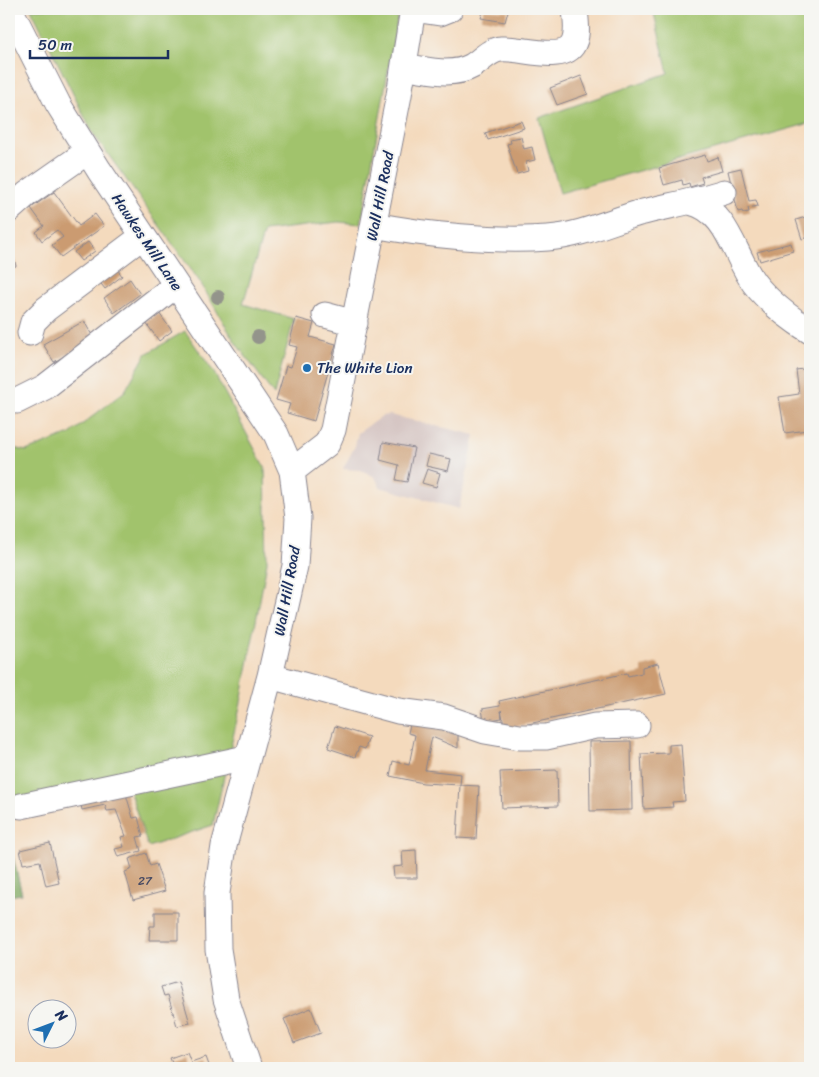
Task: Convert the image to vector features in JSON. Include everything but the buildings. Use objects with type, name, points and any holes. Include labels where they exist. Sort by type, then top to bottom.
[{"type":"street","name":"Hawkes Mill Lane","points":[[10,9],[58,104],[87,152],[276,434],[292,471]]},
{"type":"street","points":[[413,9],[440,12],[450,9]]},
{"type":"street","name":"Wall Hill Road","points":[[250,1068],[226,999],[218,940],[217,893],[224,846],[246,758],[270,676],[295,566],[298,518],[292,471],[327,444],[333,430],[374,225],[413,9]]},
{"type":"street","points":[[404,66],[438,71],[453,71],[470,67],[490,52],[500,49],[545,53],[563,52],[572,46],[577,32],[576,9]]},
{"type":"street","points":[[9,210],[27,194],[87,152]]},
{"type":"street","points":[[374,225],[461,236],[548,238],[579,232],[640,213],[724,192]]},
{"type":"street","points":[[690,202],[710,209],[720,220],[755,284],[778,307],[810,331]]},
{"type":"street","points":[[30,333],[33,322],[46,309],[143,236]]},
{"type":"street","points":[[17,401],[45,386],[176,285]]},
{"type":"street","points":[[324,315],[355,323]]},
{"type":"street","points":[[270,676],[398,710],[444,717],[485,731],[520,737],[546,737],[595,726],[636,725]]},
{"type":"street","points":[[21,806],[246,758]]},
{"type":"shaded area","points":[[390,415],[475,435],[459,509],[380,487],[375,477],[361,470],[343,469],[355,446],[358,433],[382,416]]},
{"type":"green space","points":[[31,9],[399,9],[361,224],[338,222],[264,231],[243,304],[294,319],[274,395],[235,342],[200,282],[92,132]]},
{"type":"green space","points":[[653,9],[810,9],[810,123],[560,193],[539,118],[668,73]]},
{"type":"green space","points":[[185,331],[213,371],[265,468],[267,562],[241,702],[213,825],[148,847],[129,789],[53,802],[9,819],[9,447],[26,451],[70,434],[125,391],[146,354]]},
{"type":"green space","points":[[9,840],[22,894],[9,896]]},
{"type":"place","name":"The White Lion","points":[[307,368]]}]
